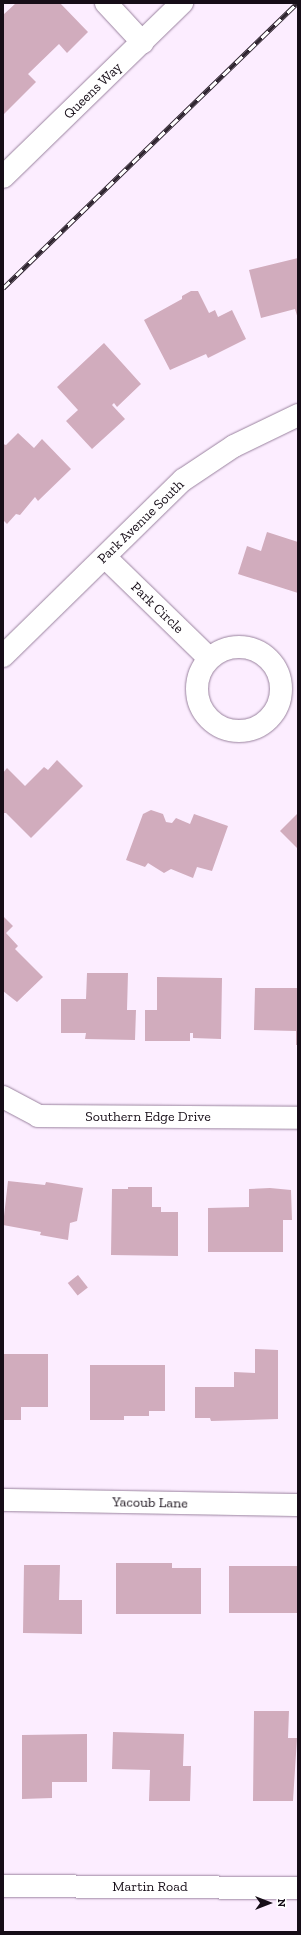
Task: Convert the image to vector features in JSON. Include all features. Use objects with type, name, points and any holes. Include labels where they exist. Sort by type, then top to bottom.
[{"type":"street","points":[[106,3],[143,43]]},
{"type":"street","name":"Queens Way","points":[[3,177],[143,43],[182,3]]},
{"type":"street","name":"Park Avenue South","points":[[3,656],[183,480],[234,446],[298,415]]},
{"type":"street","name":"Park Circle","points":[[105,557],[209,658]]},
{"type":"street","name":"Southern Edge Drive","points":[[3,1097],[38,1116],[298,1118]]},
{"type":"street","name":"Yacoub Lane","points":[[3,1500],[298,1505]]},
{"type":"street","name":"Martin Road","points":[[3,1886],[298,1888]]},
{"type":"building","points":[[16,3],[60,3],[88,32],[67,53],[59,44],[28,74],[36,82],[3,115],[3,15]]},
{"type":"building","points":[[298,258],[298,319],[295,309],[261,318],[249,270]]},
{"type":"building","points":[[191,291],[198,291],[209,313],[215,310],[218,317],[232,310],[246,339],[208,358],[206,354],[170,370],[144,320],[182,299],[182,296]]},
{"type":"building","points":[[104,343],[141,384],[117,407],[114,403],[112,405],[125,419],[92,449],[66,421],[78,410],[57,387]]},
{"type":"building","points":[[18,433],[34,448],[42,439],[71,469],[38,501],[35,497],[20,515],[16,514],[7,524],[3,520],[3,444],[6,445]]},
{"type":"building","points":[[267,532],[298,542],[298,593],[238,574],[247,546],[261,551]]},
{"type":"building","points":[[57,760],[83,786],[31,838],[6,813],[3,813],[3,773],[7,768],[25,786],[44,767],[48,770]]},
{"type":"building","points":[[151,810],[163,814],[166,822],[172,823],[176,818],[190,824],[194,814],[228,826],[212,871],[197,867],[193,878],[171,869],[164,873],[148,863],[145,867],[126,860],[143,814]]},
{"type":"building","points":[[298,813],[298,849],[280,831]]},
{"type":"building","points":[[3,916],[13,926],[6,933],[18,946],[15,949],[43,977],[17,1002],[3,991]]},
{"type":"building","points":[[87,973],[128,973],[127,1010],[136,1010],[135,1040],[85,1039],[86,1033],[61,1033],[61,999],[86,999]]},
{"type":"building","points":[[157,977],[222,978],[221,1039],[193,1038],[193,1033],[190,1033],[190,1041],[145,1041],[145,1010],[157,1010]]},
{"type":"building","points":[[255,988],[298,988],[298,1045],[296,1045],[296,1031],[254,1030]]},
{"type":"building","points":[[8,1181],[45,1185],[46,1182],[83,1188],[77,1221],[70,1223],[68,1240],[40,1235],[41,1232],[3,1225]]},
{"type":"building","points":[[128,1187],[152,1187],[152,1207],[161,1207],[161,1212],[178,1212],[178,1256],[111,1255],[112,1189],[128,1189]]},
{"type":"building","points":[[270,1188],[291,1190],[292,1220],[283,1220],[283,1252],[208,1252],[208,1208],[249,1207],[249,1189]]},
{"type":"building","points":[[78,1275],[88,1288],[78,1296],[68,1283]]},
{"type":"building","points":[[255,1349],[278,1350],[278,1419],[211,1421],[210,1418],[195,1418],[195,1387],[234,1387],[234,1372],[255,1373]]},
{"type":"building","points":[[3,1354],[48,1354],[48,1407],[21,1407],[21,1420],[3,1420]]},
{"type":"building","points":[[90,1365],[165,1365],[165,1411],[149,1411],[149,1416],[124,1416],[124,1420],[90,1420]]},
{"type":"building","points":[[116,1563],[172,1563],[172,1568],[201,1568],[201,1614],[116,1614]]},
{"type":"building","points":[[24,1565],[60,1565],[59,1600],[82,1600],[82,1634],[23,1633]]},
{"type":"building","points":[[229,1566],[298,1566],[298,1613],[229,1613]]},
{"type":"building","points":[[254,1711],[289,1711],[288,1738],[297,1738],[293,1801],[253,1801]]},
{"type":"building","points":[[113,1732],[184,1734],[183,1766],[191,1766],[190,1801],[149,1801],[150,1770],[112,1769]]},
{"type":"building","points":[[87,1734],[87,1782],[52,1782],[52,1798],[22,1799],[22,1735]]},
{"type":"railway","points":[[3,288],[297,3]]}]
